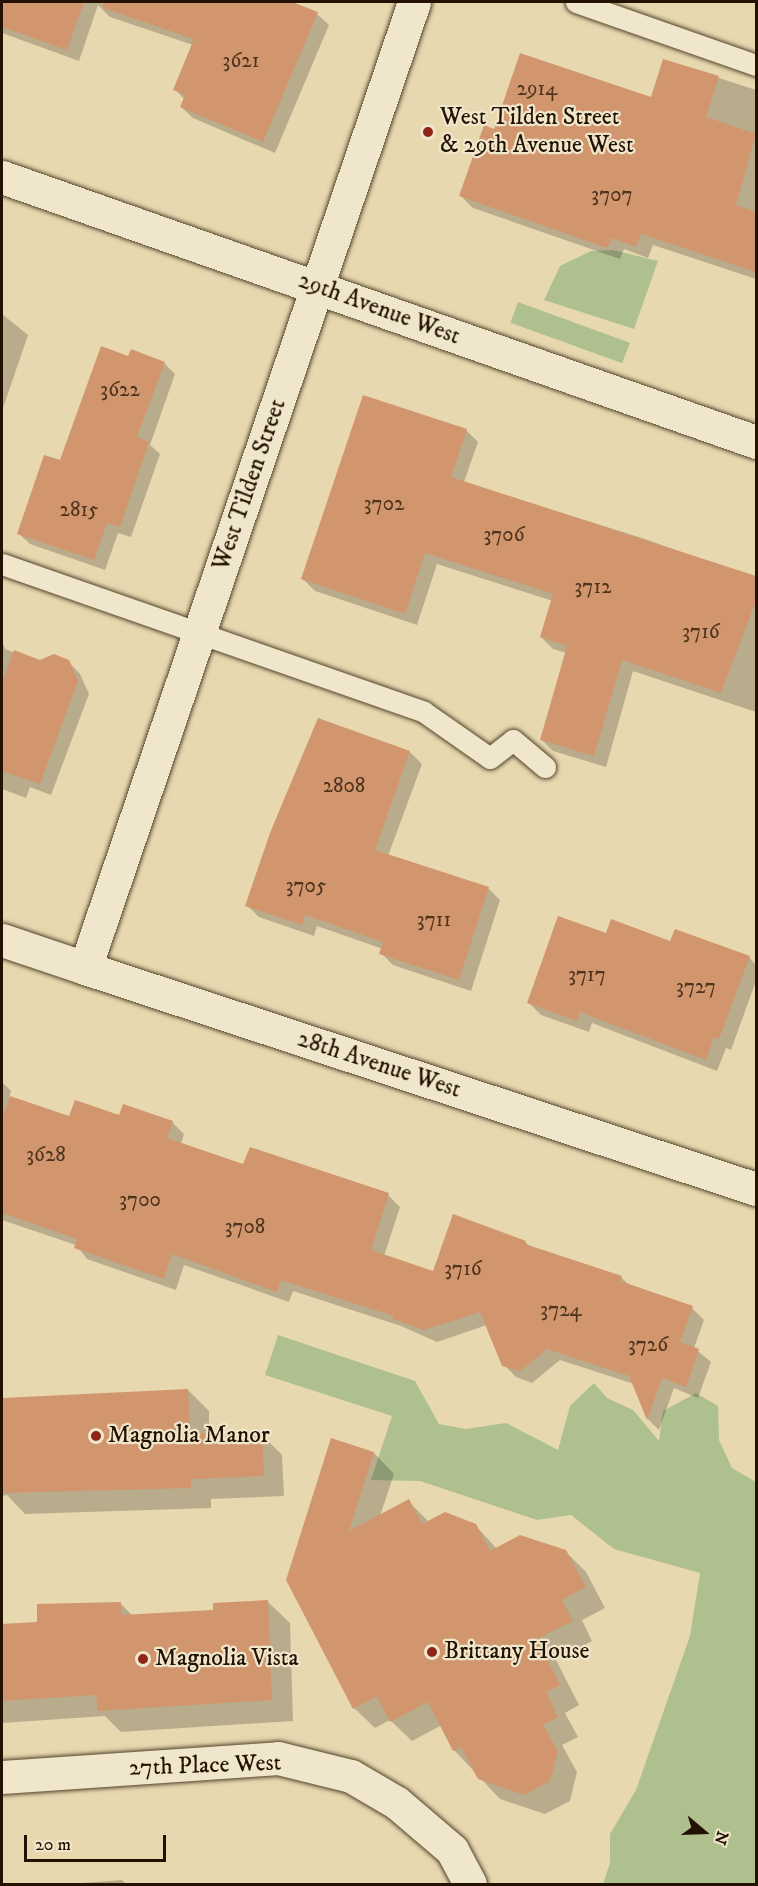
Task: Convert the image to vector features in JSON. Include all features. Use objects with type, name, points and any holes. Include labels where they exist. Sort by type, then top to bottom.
[{"type":"street","name":"West Tilden Street","points":[[85,968],[414,2]]},
{"type":"street","name":"29th Avenue West","points":[[2,177],[756,442]]},
{"type":"street","name":"28th Avenue West","points":[[2,939],[756,1189]]},
{"type":"street","name":"27th Place West","points":[[2,1777],[278,1758],[351,1776],[397,1803],[452,1850],[470,1884]]},
{"type":"lane","points":[[576,2],[756,65]]},
{"type":"lane","points":[[2,564],[424,712],[490,758],[513,740],[545,766]]},
{"type":"green space","points":[[613,250],[658,261],[634,329],[544,300],[560,266],[591,251]]},
{"type":"green space","points":[[518,302],[630,343],[622,363],[510,323]]},
{"type":"green space","points":[[278,1335],[415,1381],[439,1424],[466,1429],[506,1423],[558,1450],[570,1406],[594,1383],[607,1398],[633,1410],[659,1441],[663,1411],[696,1393],[718,1406],[719,1440],[732,1468],[756,1482],[756,1884],[603,1884],[610,1863],[610,1834],[636,1790],[690,1636],[700,1573],[614,1549],[571,1515],[537,1520],[420,1481],[371,1480],[392,1416],[265,1375]]},
{"type":"building","points":[[2,2],[84,2],[67,50],[2,27]]},
{"type":"building","points":[[104,2],[292,2],[318,12],[263,142],[180,107],[185,95],[173,90],[194,39],[103,8]]},
{"type":"building","points":[[520,53],[651,97],[663,59],[719,76],[706,117],[756,134],[736,205],[756,212],[756,272],[641,234],[636,247],[612,238],[607,248],[459,196],[484,125],[494,129]]},
{"type":"building","points":[[101,346],[128,356],[131,349],[165,362],[137,437],[149,442],[120,527],[107,523],[94,560],[17,534],[44,455],[60,460]]},
{"type":"building","points":[[363,395],[467,429],[451,477],[756,576],[756,601],[721,693],[622,660],[594,756],[540,740],[567,646],[540,637],[553,594],[425,553],[405,614],[301,579]]},
{"type":"building","points":[[14,650],[40,660],[54,654],[69,660],[78,681],[40,784],[2,771],[2,684]]},
{"type":"building","points":[[318,718],[410,751],[375,850],[489,887],[459,980],[379,954],[383,942],[305,915],[302,925],[245,906],[270,833]]},
{"type":"building","points":[[558,916],[606,933],[611,919],[670,941],[675,929],[750,956],[719,1039],[714,1037],[706,1060],[580,1012],[577,1021],[527,1003]]},
{"type":"building","points":[[10,1096],[69,1116],[75,1100],[119,1115],[123,1104],[173,1121],[167,1138],[243,1164],[250,1147],[389,1193],[371,1250],[433,1271],[453,1214],[526,1241],[525,1244],[622,1276],[620,1281],[693,1306],[680,1342],[699,1349],[686,1387],[662,1378],[647,1420],[629,1376],[547,1349],[520,1371],[502,1366],[480,1312],[424,1330],[392,1319],[394,1316],[281,1280],[277,1292],[172,1254],[164,1279],[74,1248],[77,1239],[2,1213],[2,1120]]},
{"type":"building","name":"Magnolia Manor","points":[[188,1389],[190,1434],[262,1432],[264,1476],[191,1479],[191,1488],[3,1493],[2,1398]]},
{"type":"building","name":"Brittany House","points":[[331,1438],[374,1452],[349,1531],[409,1499],[422,1524],[445,1512],[476,1524],[490,1551],[520,1535],[566,1550],[586,1587],[562,1600],[573,1621],[537,1639],[560,1685],[546,1692],[558,1717],[543,1725],[558,1751],[550,1781],[524,1795],[478,1779],[461,1747],[453,1751],[428,1702],[390,1722],[377,1696],[353,1709],[286,1580]]},
{"type":"building","name":"Magnolia Vista","points":[[268,1600],[272,1700],[98,1711],[96,1695],[2,1701],[2,1624],[37,1622],[37,1604],[121,1602],[121,1615],[213,1610],[213,1603]]},
{"type":"place","name":"West Tilden Street & 29th Avenue West","points":[[428,132]]},
{"type":"place","name":"Magnolia Manor","points":[[96,1436]]},
{"type":"place","name":"Brittany House","points":[[432,1652]]},
{"type":"place","name":"Magnolia Vista","points":[[143,1659]]}]
